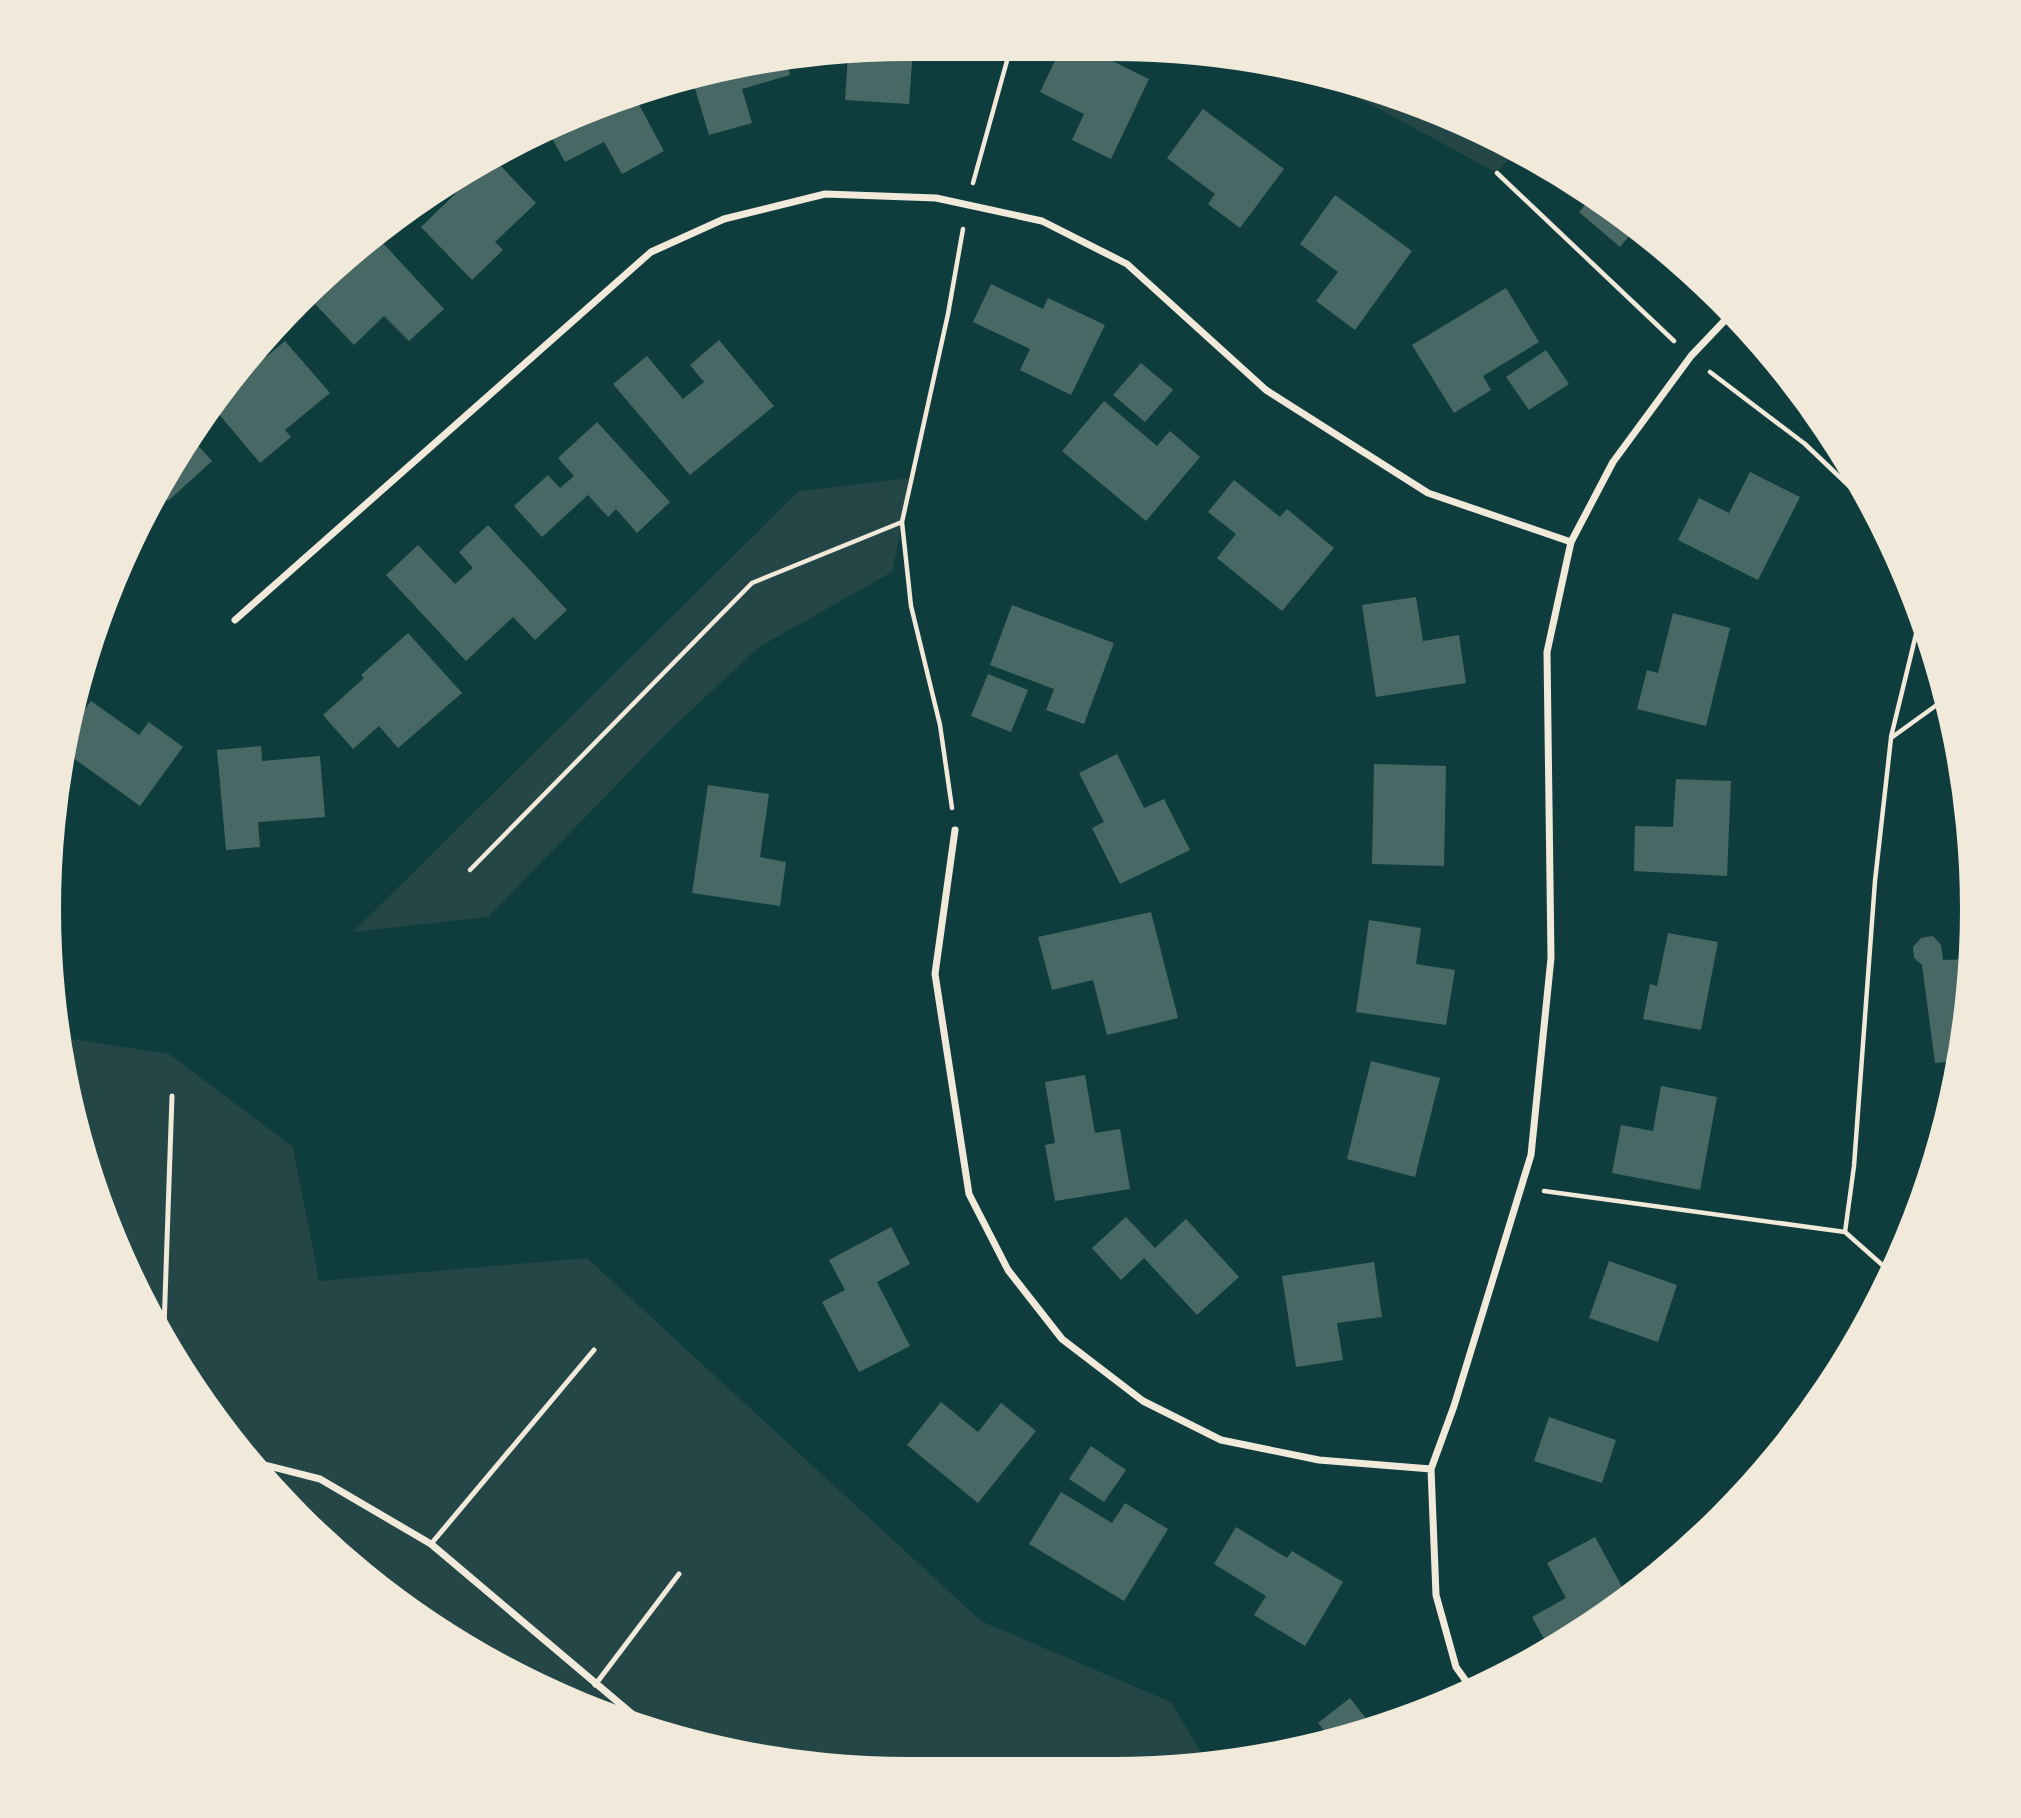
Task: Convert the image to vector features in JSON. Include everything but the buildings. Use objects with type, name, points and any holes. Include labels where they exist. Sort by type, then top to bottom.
[{"type":"street","points":[[235,620],[651,251],[724,219],[825,194],[936,198],[1042,221],[1126,264],[1266,390],[1429,494],[1571,542]]},
{"type":"street","points":[[1465,1679],[1456,1667],[1436,1595],[1431,1469],[1454,1406],[1531,1155],[1551,958],[1547,652],[1571,542],[1613,462],[1691,356],[1723,322]]},
{"type":"street","points":[[954,830],[935,974],[970,1194],[1008,1270],[1062,1339],[1143,1401],[1221,1440],[1319,1460],[1431,1469]]},
{"type":"street","points":[[271,1467],[320,1479],[431,1544],[622,1707]]},
{"type":"lane","points":[[165,1313],[172,1096]]},
{"type":"lane","points":[[431,1544],[594,1350]]},
{"type":"lane","points":[[595,1685],[679,1574]]},
{"type":"path","points":[[954,830],[940,725],[911,606],[902,522],[948,314],[967,205],[1007,61]]},
{"type":"path","points":[[1497,173],[1691,356],[1805,444],[1843,480]]},
{"type":"path","points":[[470,870],[752,583],[902,522]]},
{"type":"path","points":[[1845,1232],[1854,1166],[1875,881],[1891,738],[1915,637]]},
{"type":"path","points":[[1891,738],[1935,706]]},
{"type":"path","points":[[1521,1188],[1845,1232],[1881,1264]]},
{"type":"shaded area","points":[[1360,99],[1436,126],[1508,160],[1497,173]]},
{"type":"shaded area","points":[[912,478],[892,572],[759,647],[670,730],[488,917],[353,932],[799,491]]},
{"type":"shaded area","points":[[72,1039],[169,1054],[293,1147],[319,1281],[587,1258],[981,1621],[1171,1702],[1200,1751],[1112,1757],[854,1755],[744,1740],[636,1712],[534,1669],[485,1643],[393,1582],[350,1546],[272,1468],[236,1425],[204,1380],[149,1284],[106,1182],[90,1128]]}]
